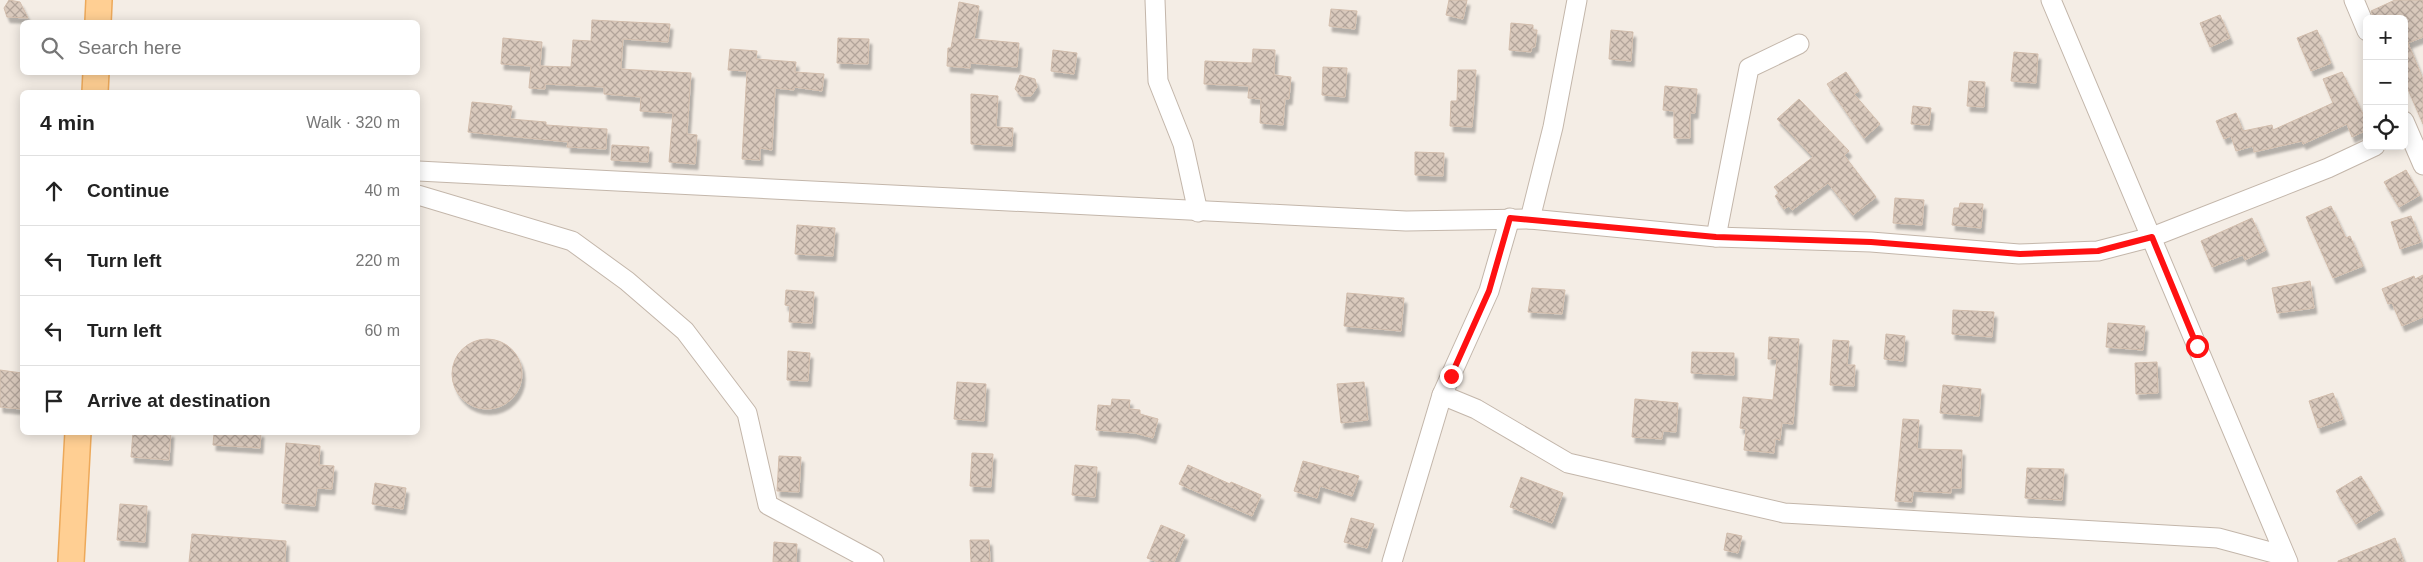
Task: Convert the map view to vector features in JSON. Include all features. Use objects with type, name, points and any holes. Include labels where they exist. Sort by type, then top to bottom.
[{"type":"main road","points":[[98,20],[99,0]]},
{"type":"main road","points":[[95,90],[96,75]]},
{"type":"main road","points":[[71,562],[78,435]]},
{"type":"street","points":[[1155,0],[1158,81],[1183,144],[1198,212]]},
{"type":"street","points":[[1530,219],[1553,127],[1578,0]]},
{"type":"street","points":[[2051,0],[2286,559]]},
{"type":"street","points":[[2354,0],[2363,21]]},
{"type":"street","points":[[1716,237],[1749,68],[1799,44]]},
{"type":"street","points":[[2410,127],[2423,165]]},
{"type":"street","points":[[420,171],[1198,212],[1406,221],[1530,219],[1716,237],[1871,242],[2020,254],[2098,251],[2152,237],[2328,168],[2366,150]]},
{"type":"street","points":[[420,196],[572,241],[627,281],[685,331],[747,413],[768,506],[874,562]]},
{"type":"street","points":[[1392,562],[1442,395],[1489,291],[1510,218]]},
{"type":"street","points":[[1442,395],[1476,409],[1568,463],[1784,513],[2218,538],[2286,559]]},
{"type":"building","points":[[9,0],[20,2],[28,18],[7,17],[4,8]]},
{"type":"building","points":[[1449,0],[1467,0],[1463,19],[1446,15]]},
{"type":"building","points":[[2395,0],[2423,0],[2423,37],[2408,43],[2408,15],[2372,15],[2371,11]]},
{"type":"building","points":[[959,2],[979,6],[974,39],[1019,43],[1017,67],[970,63],[970,68],[947,66],[948,48],[951,48]]},
{"type":"building","points":[[1331,9],[1357,11],[1355,29],[1329,26]]},
{"type":"building","points":[[2220,15],[2230,38],[2210,47],[2200,23]]},
{"type":"building","points":[[592,20],[670,24],[668,42],[623,39],[621,69],[691,73],[687,134],[697,135],[695,164],[669,162],[673,113],[640,111],[641,97],[604,94],[604,87],[545,84],[545,89],[529,88],[531,66],[501,64],[503,38],[542,42],[540,66],[571,67],[573,40],[591,41]]},
{"type":"building","points":[[1511,23],[1533,25],[1533,30],[1537,30],[1535,47],[1532,47],[1531,52],[1509,50]]},
{"type":"building","points":[[1611,30],[1633,32],[1631,61],[1609,59]]},
{"type":"building","points":[[2317,30],[2331,63],[2311,71],[2297,38]]},
{"type":"building","points":[[838,38],[869,39],[868,64],[837,63]]},
{"type":"building","points":[[2408,43],[2423,79],[2423,124],[2408,89]]},
{"type":"building","points":[[730,49],[757,51],[756,59],[796,62],[795,72],[824,74],[822,91],[794,87],[794,90],[775,88],[772,150],[760,148],[760,160],[742,159],[747,71],[728,70]]},
{"type":"building","points":[[1253,49],[1275,50],[1274,75],[1291,77],[1289,99],[1285,99],[1283,125],[1260,123],[1261,99],[1248,98],[1249,86],[1204,84],[1205,61],[1252,63]]},
{"type":"building","points":[[1053,50],[1077,53],[1074,74],[1051,71]]},
{"type":"building","points":[[2014,52],[2038,54],[2036,83],[2011,81]]},
{"type":"building","points":[[1323,67],[1347,68],[1345,97],[1322,95]]},
{"type":"building","points":[[1458,70],[1476,70],[1472,127],[1450,126],[1451,101],[1457,101]]},
{"type":"building","points":[[1846,72],[1859,91],[1854,94],[1880,124],[1864,138],[1827,84]]},
{"type":"building","points":[[2342,72],[2363,114],[2363,132],[2352,137],[2347,124],[2303,144],[2302,141],[2254,152],[2253,146],[2236,151],[2231,136],[2224,139],[2216,121],[2236,113],[2243,131],[2272,125],[2273,130],[2333,103],[2323,79]]},
{"type":"building","points":[[1020,75],[1035,79],[1037,87],[1031,96],[1021,96],[1015,89]]},
{"type":"building","points":[[1969,81],[1985,82],[1984,107],[1967,106]]},
{"type":"building","points":[[1665,86],[1697,89],[1695,113],[1690,113],[1690,138],[1674,138],[1674,111],[1663,110]]},
{"type":"building","points":[[971,94],[998,96],[996,127],[1013,128],[1012,146],[971,144]]},
{"type":"building","points":[[1799,99],[1849,151],[1844,155],[1876,197],[1853,215],[1828,183],[1792,210],[1789,206],[1784,209],[1775,196],[1779,193],[1774,187],[1813,157],[1777,119]]},
{"type":"building","points":[[472,102],[512,106],[510,119],[546,122],[546,125],[607,129],[606,149],[567,147],[568,142],[468,132]]},
{"type":"building","points":[[1913,106],[1931,108],[1929,125],[1911,124]]},
{"type":"building","points":[[612,145],[649,147],[648,162],[611,160]]},
{"type":"building","points":[[1415,152],[1444,153],[1443,176],[1415,175]]},
{"type":"building","points":[[2406,170],[2420,195],[2399,207],[2384,182]]},
{"type":"building","points":[[1895,198],[1924,200],[1922,225],[1893,223]]},
{"type":"building","points":[[1960,203],[1983,204],[1981,228],[1952,225],[1954,208],[1959,208]]},
{"type":"building","points":[[2331,206],[2346,238],[2350,236],[2363,266],[2333,278],[2306,217]]},
{"type":"building","points":[[2411,216],[2421,242],[2400,249],[2391,222]]},
{"type":"building","points":[[2252,218],[2266,250],[2245,260],[2243,255],[2212,267],[2201,241]]},
{"type":"building","points":[[797,225],[835,228],[833,256],[795,254]]},
{"type":"building","points":[[2423,275],[2423,317],[2402,326],[2392,303],[2388,304],[2382,289],[2414,276],[2415,279]]},
{"type":"building","points":[[2310,281],[2314,308],[2277,313],[2272,288]]},
{"type":"building","points":[[1532,288],[1565,290],[1562,314],[1528,312]]},
{"type":"building","points":[[786,290],[814,292],[812,323],[789,322],[790,306],[785,305]]},
{"type":"building","points":[[1347,293],[1404,298],[1401,331],[1344,326]]},
{"type":"building","points":[[1953,310],[1994,312],[1992,337],[1952,334]]},
{"type":"building","points":[[2108,323],[2145,326],[2143,350],[2106,347]]},
{"type":"building","points":[[1886,334],[1905,336],[1903,361],[1884,359]]},
{"type":"building","points":[[1769,337],[1799,339],[1793,424],[1782,423],[1780,440],[1775,439],[1774,453],[1744,450],[1746,429],[1740,428],[1743,397],[1773,400],[1777,359],[1768,359]]},
{"type":"building","points":[[487,339],[506,345],[516,355],[522,374],[516,393],[506,403],[487,409],[468,403],[458,393],[452,374],[458,355],[468,345]]},
{"type":"building","points":[[1833,340],[1849,341],[1847,365],[1855,365],[1854,386],[1830,385]]},
{"type":"building","points":[[788,351],[810,353],[808,381],[787,380]]},
{"type":"building","points":[[1692,352],[1734,353],[1734,375],[1691,373]]},
{"type":"building","points":[[2157,362],[2158,393],[2136,394],[2135,363]]},
{"type":"building","points":[[0,370],[20,373],[20,409],[0,407]]},
{"type":"building","points":[[957,382],[986,384],[984,421],[954,419]]},
{"type":"building","points":[[1364,382],[1368,420],[1341,423],[1337,384]]},
{"type":"building","points":[[1943,385],[1981,389],[1979,416],[1940,413]]},
{"type":"building","points":[[2333,393],[2343,419],[2318,428],[2309,401]]},
{"type":"building","points":[[1112,399],[1130,400],[1129,409],[1140,410],[1140,414],[1158,419],[1153,438],[1135,433],[1096,430],[1098,405],[1111,406]]},
{"type":"building","points":[[1635,399],[1678,403],[1676,432],[1663,431],[1662,439],[1632,437]]},
{"type":"building","points":[[1903,419],[1919,420],[1917,449],[1962,450],[1961,488],[1951,488],[1951,493],[1913,491],[1912,502],[1895,501]]},
{"type":"building","points":[[133,435],[171,435],[169,460],[131,457]]},
{"type":"building","points":[[214,435],[261,435],[260,448],[213,445]]},
{"type":"building","points":[[286,443],[320,446],[319,465],[334,466],[332,489],[317,488],[315,506],[282,503]]},
{"type":"building","points":[[972,453],[993,454],[991,487],[970,486]]},
{"type":"building","points":[[779,456],[801,457],[799,492],[777,491]]},
{"type":"building","points":[[1303,461],[1359,476],[1352,496],[1320,486],[1317,498],[1294,491]]},
{"type":"building","points":[[1075,465],[1097,467],[1095,497],[1072,495]]},
{"type":"building","points":[[1188,465],[1230,484],[1231,482],[1261,495],[1252,516],[1179,484]]},
{"type":"building","points":[[2027,468],[2064,469],[2062,500],[2025,498]]},
{"type":"building","points":[[2361,476],[2381,509],[2356,524],[2336,491]]},
{"type":"building","points":[[1521,477],[1563,493],[1552,523],[1510,507]]},
{"type":"building","points":[[375,483],[406,488],[403,509],[372,504]]},
{"type":"building","points":[[120,504],[147,506],[145,542],[117,540]]},
{"type":"building","points":[[1351,518],[1374,524],[1367,548],[1344,542]]},
{"type":"building","points":[[1161,525],[1185,535],[1174,562],[1158,562],[1147,558]]},
{"type":"building","points":[[1727,533],[1742,536],[1738,553],[1724,550]]},
{"type":"building","points":[[192,534],[286,541],[285,562],[189,562]]},
{"type":"building","points":[[2395,538],[2404,562],[2338,562],[2338,561]]},
{"type":"building","points":[[970,540],[989,540],[990,562],[971,562]]},
{"type":"building","points":[[774,542],[797,544],[796,562],[773,562]]},
{"type":"route","points":[[1451,376],[1489,291],[1510,218],[1716,237],[1871,242],[2020,254],[2065,254],[2098,251],[2152,237],[2197,346]]}]
